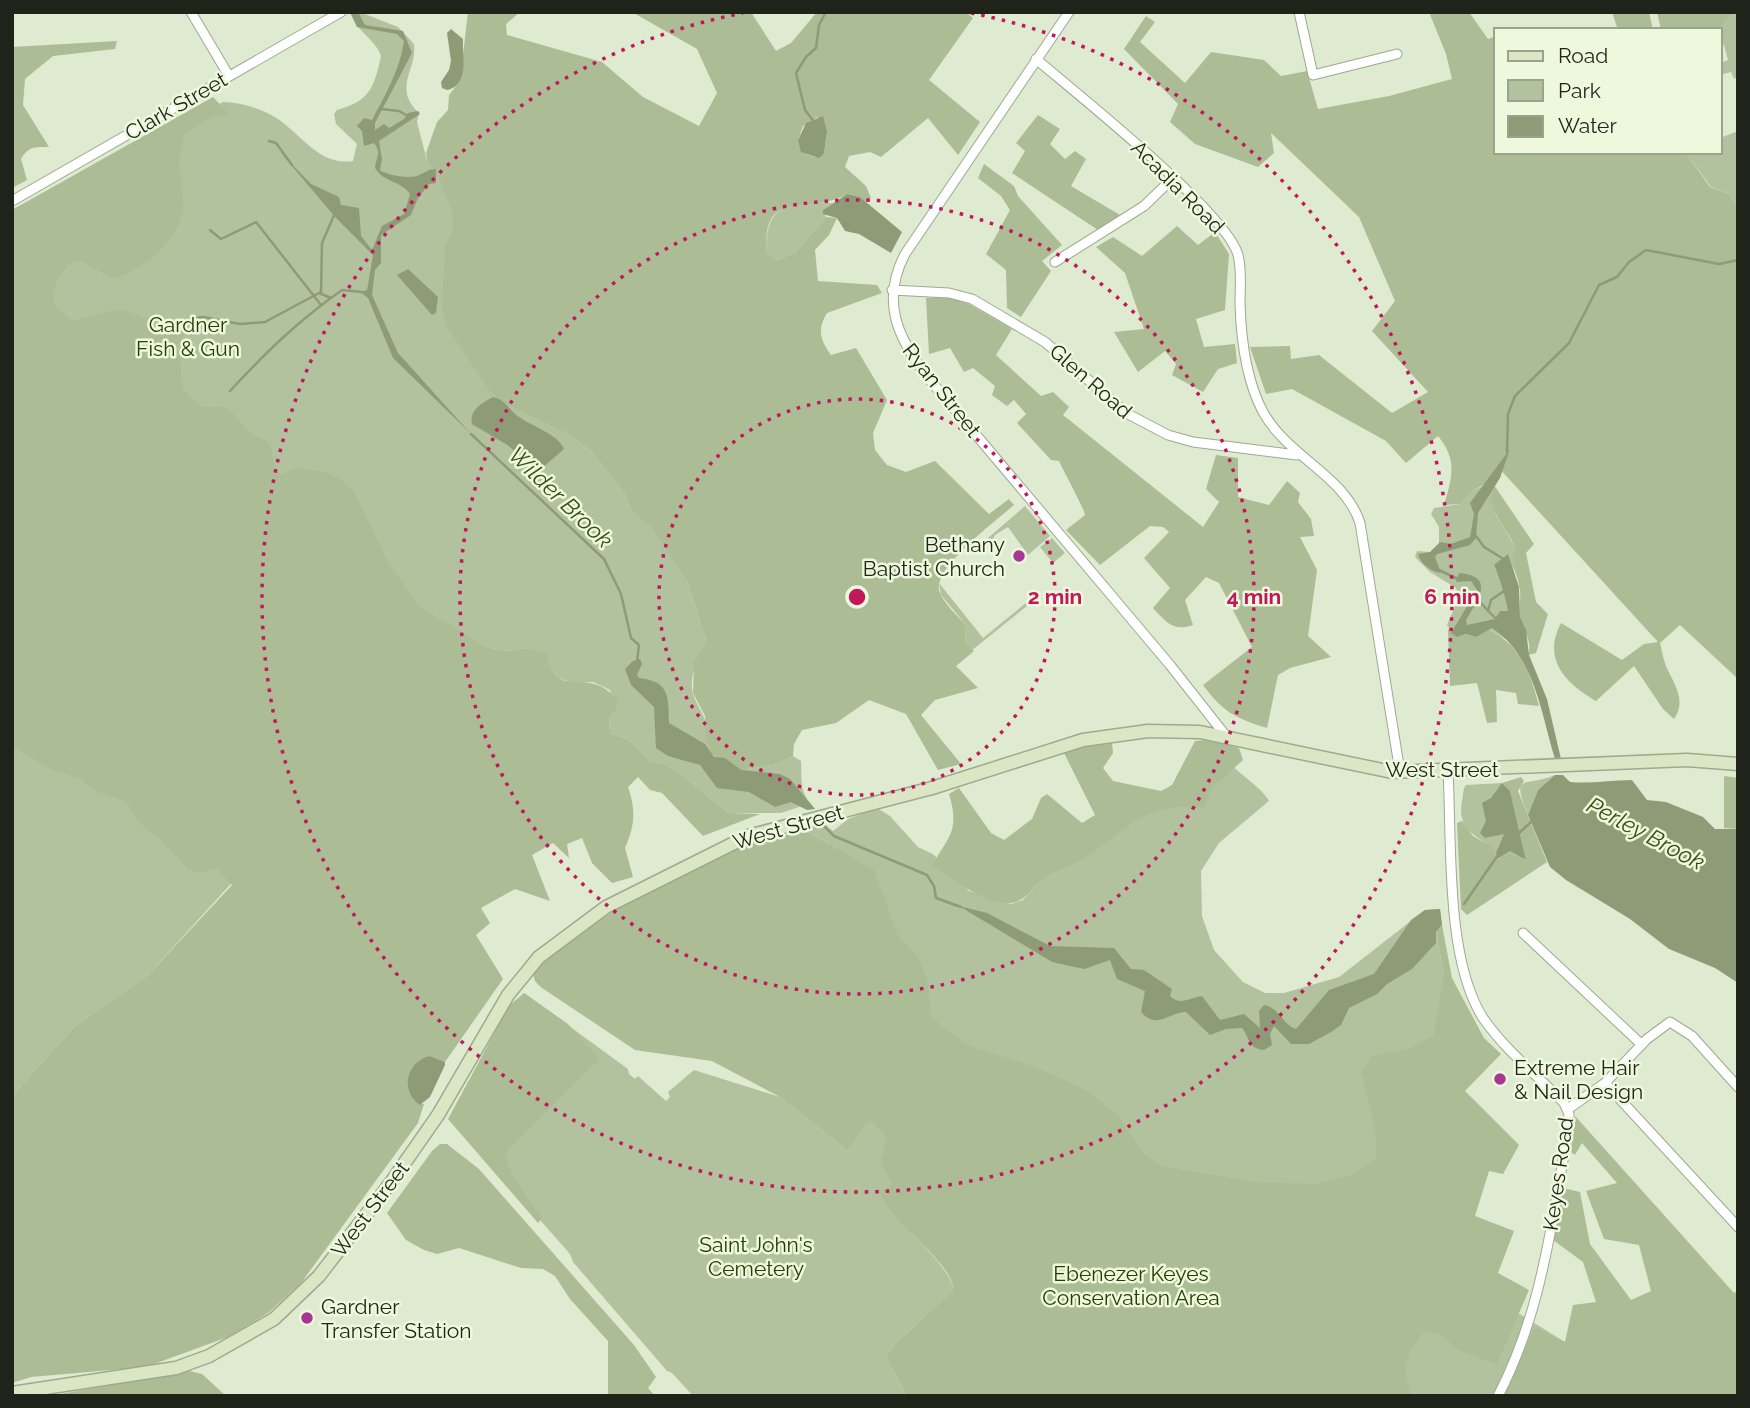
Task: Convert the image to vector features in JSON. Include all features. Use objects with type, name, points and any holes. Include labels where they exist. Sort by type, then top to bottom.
[{"type":"main road","name":"West Street","points":[[12,1393],[177,1368],[221,1350],[274,1319],[318,1276],[392,1181],[443,1107],[508,995],[546,950],[606,907],[718,849],[757,832],[932,788],[1095,737],[1163,730],[1226,736],[1349,764],[1400,772],[1687,760],[1738,764]]},
{"type":"street","points":[[191,12],[229,76]]},
{"type":"street","name":"Clark Street","points":[[12,201],[341,12]]},
{"type":"street","name":"Ryan Street","points":[[1069,12],[905,254],[892,290],[896,325],[918,365],[1170,665],[1226,736]]},
{"type":"street","points":[[1299,12],[1313,75],[1397,54]]},
{"type":"street","name":"Acadia Road","points":[[1037,59],[1173,178],[1235,247],[1239,261],[1243,344],[1255,394],[1272,426],[1297,455],[1342,492],[1360,523],[1400,772]]},
{"type":"street","points":[[1055,262],[1112,229],[1144,206],[1173,178]]},
{"type":"street","name":"Glen Road","points":[[892,290],[950,292],[972,299],[1045,342],[1122,411],[1157,430],[1193,442],[1297,455]]},
{"type":"street","name":"Keyes Road","points":[[1448,771],[1456,927],[1467,985],[1478,1009],[1499,1038],[1568,1109],[1551,1232],[1536,1297],[1523,1342],[1498,1396]]},
{"type":"street","points":[[1523,933],[1642,1044]]},
{"type":"street","points":[[1568,1109],[1605,1083],[1665,1023],[1677,1025],[1692,1036],[1738,1087]]},
{"type":"street","points":[[1605,1083],[1738,1227]]},
{"type":"green space","name":"Gardner Fish & Gun","points":[[360,12],[398,27],[414,44],[406,87],[411,104],[419,113],[417,122],[428,164],[436,169],[565,432],[591,451],[626,496],[631,510],[652,527],[687,581],[706,640],[695,666],[692,687],[705,720],[706,737],[747,769],[777,764],[793,756],[801,761],[804,792],[815,809],[802,806],[781,813],[728,813],[680,773],[665,764],[650,761],[629,740],[610,733],[609,719],[616,710],[610,690],[593,682],[573,683],[559,678],[533,651],[525,648],[509,651],[486,647],[460,632],[148,975],[74,1027],[12,1096],[12,210],[223,102],[243,104],[262,111],[275,117],[320,153],[341,161],[353,161],[357,144],[336,124],[334,114],[363,98],[368,92],[376,77],[381,56],[351,14]]},
{"type":"green space","points":[[468,12],[520,12],[506,24],[507,35],[602,62],[643,97],[699,126],[717,93],[697,49],[632,12],[751,12],[776,51],[791,43],[817,12],[966,12],[973,18],[929,80],[980,122],[958,155],[928,118],[881,157],[870,152],[849,156],[845,167],[866,186],[871,198],[866,202],[860,197],[847,194],[833,200],[791,206],[780,210],[772,218],[767,232],[767,253],[777,260],[795,253],[826,217],[837,218],[829,235],[815,250],[818,281],[877,285],[882,293],[827,313],[821,329],[822,339],[831,355],[856,348],[887,400],[873,433],[875,450],[887,465],[906,472],[935,461],[989,514],[1009,499],[1014,505],[968,544],[940,580],[941,595],[966,625],[965,644],[974,651],[956,666],[978,688],[935,700],[921,715],[961,764],[938,770],[906,714],[869,700],[836,723],[802,730],[794,744],[793,756],[777,764],[741,770],[711,754],[706,737],[705,716],[693,693],[694,663],[706,640],[687,581],[652,528],[631,510],[626,496],[591,451],[565,432],[506,404],[489,390],[446,325],[442,310],[445,246],[453,231],[452,211],[436,170],[428,164],[426,153],[437,122],[448,110],[449,95],[460,81]],"holes":[[[818,117],[827,132],[824,153],[815,157],[806,154],[798,140],[803,126]]]},
{"type":"green space","points":[[1429,12],[1469,12],[1488,39],[1494,37],[1494,154],[1686,154],[1710,187],[1728,194],[1738,206],[1738,679],[1680,625],[1660,643],[1679,699],[1678,712],[1674,719],[1663,709],[1634,666],[1596,701],[1566,678],[1556,659],[1554,648],[1561,623],[1622,660],[1644,644],[1658,642],[1498,467],[1488,483],[1473,490],[1461,504],[1444,505],[1451,478],[1451,461],[1438,436],[1406,463],[1386,441],[1292,389],[1266,394],[1250,347],[1290,346],[1291,359],[1319,355],[1392,413],[1428,392],[1372,331],[1395,301],[1359,217],[1271,133],[1274,153],[1258,167],[1195,144],[1170,122],[1178,104],[1124,49],[1146,16],[1155,22],[1140,42],[1185,83],[1211,52],[1264,60],[1281,76],[1307,71],[1318,109],[1389,96],[1452,79],[1446,54]]},
{"type":"green space","points":[[1612,12],[1649,12],[1653,28],[1617,28]]},
{"type":"green space","points":[[1657,12],[1735,12],[1721,28],[1661,28]]},
{"type":"green space","points":[[1738,12],[1738,77],[1734,79],[1731,72],[1722,74],[1722,62],[1728,60],[1722,46],[1721,28]]},
{"type":"green space","points":[[117,41],[115,49],[53,56],[25,79],[23,105],[49,147],[33,148],[26,152],[21,159],[27,180],[12,188],[12,47]]},
{"type":"green space","points":[[213,97],[229,114],[214,116],[186,133],[180,157],[182,214],[173,235],[156,255],[134,270],[113,279],[83,262],[73,261],[57,282],[54,293],[55,307],[73,321],[113,310],[130,312],[155,322],[184,323],[186,333],[176,346],[185,390],[202,407],[229,409],[249,432],[270,444],[275,470],[282,474],[297,468],[326,472],[341,480],[354,492],[389,564],[419,606],[486,647],[509,651],[525,648],[546,653],[553,672],[560,679],[600,686],[618,701],[616,710],[609,719],[610,733],[629,740],[650,761],[665,764],[680,773],[728,813],[760,814],[703,836],[662,793],[650,790],[638,777],[628,787],[633,818],[625,848],[633,877],[612,883],[592,863],[582,838],[567,844],[569,858],[553,843],[532,855],[550,901],[515,889],[481,908],[490,923],[476,935],[503,979],[445,1062],[430,1056],[420,1104],[424,1104],[418,1123],[301,1283],[268,1313],[228,1337],[146,1367],[31,1377],[12,1383],[12,1096],[74,1027],[148,975],[232,885],[217,869],[197,873],[189,870],[160,839],[138,822],[129,805],[122,800],[95,791],[80,778],[54,771],[12,747],[12,210]]},
{"type":"green space","points":[[1038,115],[1060,129],[1050,144],[1065,159],[1075,151],[1086,159],[1071,186],[1120,215],[1098,230],[1012,173],[1025,151],[1016,143]]},
{"type":"green space","points":[[1738,131],[1738,206],[1728,194],[1711,187],[1686,154],[1722,154],[1722,137]]},
{"type":"green space","points":[[984,164],[1014,186],[1018,196],[1062,245],[1042,261],[1051,271],[1021,317],[1007,308],[1006,270],[986,254],[1010,210],[1001,196],[978,178]]},
{"type":"green space","points":[[805,203],[833,203],[823,210],[826,217],[795,253],[777,260],[767,253],[770,224],[783,208]]},
{"type":"green space","points":[[1177,226],[1198,245],[1215,232],[1229,254],[1225,310],[1196,319],[1204,347],[1235,344],[1237,363],[1218,369],[1203,392],[1172,375],[1176,364],[1165,351],[1138,372],[1114,332],[1144,329],[1125,273],[1096,247],[1113,237],[1142,256]]},
{"type":"green space","points":[[949,297],[969,304],[1012,329],[996,355],[1041,396],[1053,392],[1069,407],[1063,415],[1203,527],[1219,502],[1206,489],[1216,455],[1238,458],[1238,497],[1269,505],[1287,481],[1300,493],[1298,502],[1311,519],[1314,536],[1300,537],[1317,570],[1308,636],[1331,657],[1290,668],[1278,675],[1267,728],[1230,713],[1203,685],[1252,647],[1219,583],[1206,577],[1185,600],[1193,625],[1180,627],[1166,621],[1153,608],[1170,588],[1144,558],[1169,532],[1163,527],[1150,526],[1100,565],[1066,530],[1085,515],[1084,511],[1059,461],[1051,460],[1017,423],[1026,414],[1014,400],[1007,406],[992,395],[995,386],[973,368],[964,372],[950,348],[929,354],[926,298]]},
{"type":"green space","points":[[1486,485],[1491,489],[1496,515],[1515,547],[1509,641],[1489,629],[1454,636],[1447,625],[1459,597],[1456,588],[1430,572],[1415,557],[1417,551],[1430,552],[1439,544],[1439,527],[1431,514],[1434,508],[1461,504],[1473,490]]},
{"type":"green space","points":[[1494,485],[1534,544],[1526,553],[1536,602],[1548,614],[1536,653],[1528,655],[1529,645],[1520,618],[1520,590],[1514,565],[1515,547],[1497,517],[1491,500]]},
{"type":"green space","points":[[1025,506],[1050,536],[1028,555],[1008,527],[995,535],[991,543],[988,538]]},
{"type":"green space","points":[[1052,538],[1065,553],[1053,563],[1040,547]]},
{"type":"green space","points":[[939,583],[983,638],[1032,598],[1032,602],[971,651],[965,644],[966,625],[941,595]]},
{"type":"green space","points":[[1448,629],[1457,637],[1466,634],[1476,637],[1488,629],[1509,643],[1528,671],[1539,706],[1518,704],[1516,693],[1496,690],[1497,722],[1487,723],[1477,683],[1450,686]]},
{"type":"green space","points":[[1208,740],[1239,748],[1243,760],[1212,788],[1204,807],[1167,808],[1139,819],[1085,858],[1046,877],[1018,901],[996,902],[976,894],[931,867],[951,833],[953,817],[949,794],[959,788],[991,833],[1004,840],[1032,819],[1041,798],[1047,794],[1082,823],[1095,815],[1064,753],[1098,743],[1112,743],[1113,753],[1103,768],[1113,781],[1161,791],[1172,785],[1195,741]]},
{"type":"green space","name":"Ebenezer Keyes Conservation Area","points":[[1229,763],[1269,801],[1219,843],[1201,871],[1202,916],[1214,950],[1243,982],[1265,993],[1284,993],[1339,977],[1425,910],[1440,909],[1442,925],[1436,933],[1444,975],[1464,1005],[1375,1138],[1488,1316],[1520,1314],[1651,1396],[964,1396],[938,1067],[829,844],[808,832],[823,823],[833,831],[848,819],[877,808],[890,816],[918,847],[933,854],[969,891],[1011,904],[1023,900],[1042,879],[1112,831]]},
{"type":"green space","points":[[1555,775],[1538,790],[1528,815],[1520,792],[1521,786]]},
{"type":"green space","points":[[1724,776],[1738,778],[1738,829],[1724,828]]},
{"type":"green space","points":[[1521,777],[1524,781],[1518,791],[1547,862],[1467,915],[1461,909],[1457,823],[1462,821],[1473,836],[1494,848],[1498,859],[1508,854],[1526,860],[1510,791],[1502,783]]},
{"type":"green space","points":[[1502,783],[1510,791],[1524,861],[1505,856],[1500,859],[1463,822],[1461,813],[1466,785]]},
{"type":"green space","name":"Ebenezer Keyes Conservation Area","points":[[808,832],[874,870],[897,934],[918,957],[928,981],[931,1017],[965,1044],[1038,1068],[1088,1091],[1118,1116],[1144,1154],[1161,1166],[1264,1183],[1314,1184],[1352,1175],[1376,1158],[1375,1125],[1361,1072],[1371,1056],[1408,1049],[1434,1035],[1444,975],[1436,933],[1442,925],[1452,978],[1484,1038],[1501,1054],[1465,1091],[1519,1145],[1503,1174],[1489,1171],[1475,1216],[1514,1231],[1498,1273],[1529,1290],[1497,1364],[1458,1350],[1441,1334],[1424,1332],[1407,1362],[1407,1377],[1412,1396],[907,1396],[886,1357],[895,1344],[953,1290],[946,1271],[891,1212],[880,1192],[893,1185],[881,1163],[886,1136],[872,1122],[866,1123],[848,1151],[780,1097],[712,1061],[635,1050],[542,988],[534,977],[543,961],[565,943],[665,882],[745,844]]},
{"type":"green space","name":"Saint John's Cemetery","points":[[524,993],[628,1069],[635,1079],[638,1076],[666,1101],[670,1097],[668,1092],[694,1070],[780,1097],[848,1151],[874,1108],[889,1120],[894,1185],[890,1211],[946,1272],[953,1290],[895,1344],[886,1357],[907,1396],[693,1396],[667,1371],[573,1262],[570,1254],[450,1118]]},
{"type":"green space","points":[[524,993],[568,1024],[599,1059],[506,1152],[510,1170],[542,1218],[538,1223],[448,1119],[509,1006]]},
{"type":"green space","points":[[1575,1116],[1734,1293],[1738,1290],[1738,1396],[1504,1396],[1535,1327],[1565,1342],[1573,1305],[1596,1302],[1583,1262],[1553,1240],[1563,1188],[1580,1192],[1590,1244],[1631,1300],[1651,1291],[1639,1245],[1604,1239],[1586,1191],[1617,1183],[1582,1143],[1575,1155],[1571,1152]]},
{"type":"green space","points":[[440,1144],[447,1144],[479,1169],[634,1345],[656,1377],[648,1388],[655,1396],[608,1396],[608,1341],[570,1299],[555,1276],[543,1269],[521,1268],[459,1248],[437,1254],[406,1240],[387,1213]]},
{"type":"green space","points":[[190,1371],[202,1374],[226,1396],[49,1396]]},
{"type":"water","points":[[358,12],[365,25],[403,31],[412,53],[375,123],[375,130],[384,124],[389,128],[404,119],[408,113],[418,111],[420,114],[379,141],[382,159],[380,170],[411,177],[436,169],[436,183],[429,184],[418,198],[411,215],[381,235],[381,263],[375,270],[372,295],[398,353],[471,434],[393,358],[368,298],[360,292],[367,290],[373,255],[336,218],[280,152],[311,184],[339,197],[341,205],[359,208],[361,236],[372,250],[382,226],[404,214],[410,194],[375,168],[378,152],[376,146],[374,143],[364,146],[362,131],[357,126],[364,118],[372,120],[396,72],[404,41],[397,34],[357,27],[351,14]]},
{"type":"water","points":[[451,29],[463,39],[463,69],[459,82],[447,90],[442,88],[441,82],[451,61],[447,33]]},
{"type":"water","points":[[823,116],[827,132],[824,153],[819,158],[801,152],[798,140],[806,123]]},
{"type":"water","points":[[847,194],[860,197],[902,232],[891,253],[859,234],[845,231],[837,218],[823,214],[823,210]]},
{"type":"water","points":[[408,269],[438,297],[436,313],[432,315],[397,275]]},
{"type":"water","points":[[493,397],[519,417],[551,435],[564,449],[541,469],[532,469],[527,476],[524,475],[527,464],[509,446],[472,424],[474,411]]},
{"type":"water","points":[[1510,449],[1500,478],[1478,513],[1476,538],[1470,545],[1437,554],[1435,557],[1441,573],[1430,569],[1418,554],[1430,552],[1440,542],[1451,544],[1470,537],[1474,514],[1470,503]]},
{"type":"water","points":[[1508,554],[1519,587],[1520,617],[1526,630],[1529,655],[1547,699],[1561,759],[1555,759],[1527,670],[1506,640],[1492,628],[1476,637],[1466,634],[1457,637],[1451,633],[1477,590],[1471,581],[1456,582],[1459,573],[1471,575],[1481,584],[1479,598],[1466,620],[1467,625],[1495,619],[1500,611],[1508,611],[1494,565]]},
{"type":"water","points":[[640,659],[642,664],[637,675],[662,687],[667,698],[669,723],[705,744],[714,757],[725,758],[741,770],[780,774],[790,779],[815,809],[807,810],[791,802],[775,807],[749,792],[717,788],[700,765],[668,756],[656,748],[654,707],[631,685],[625,669],[633,661]]},
{"type":"water","points":[[1555,775],[1563,775],[1570,782],[1585,783],[1632,780],[1647,800],[1666,802],[1703,817],[1715,829],[1738,829],[1738,983],[1715,968],[1669,949],[1630,919],[1566,880],[1550,867],[1528,815],[1538,790]]},
{"type":"water","points":[[1502,783],[1510,791],[1526,860],[1510,851],[1497,859],[1496,853],[1504,834],[1485,838],[1480,833],[1486,821],[1482,803],[1491,798]]},
{"type":"water","points":[[959,906],[987,913],[1050,946],[1114,948],[1131,969],[1144,970],[1172,989],[1170,996],[1174,999],[1181,1001],[1202,996],[1220,1020],[1244,1014],[1260,1028],[1259,1011],[1264,1005],[1274,1009],[1287,1024],[1296,1029],[1329,990],[1374,974],[1411,920],[1425,910],[1440,909],[1442,925],[1436,932],[1436,943],[1412,969],[1387,984],[1377,994],[1349,1008],[1341,1025],[1309,1044],[1291,1044],[1274,1026],[1270,1034],[1272,1045],[1264,1050],[1252,1045],[1242,1028],[1226,1029],[1210,1035],[1186,1012],[1152,1020],[1141,1012],[1145,991],[1117,979],[1110,960],[1084,969],[1052,962]]},
{"type":"water","points":[[430,1056],[445,1062],[445,1065],[430,1097],[420,1105],[409,1092],[408,1077],[416,1064]]},
{"type":"waterway","points":[[815,123],[805,110],[796,73],[806,57],[816,48],[819,25],[826,12]]},
{"type":"waterway","points":[[381,109],[399,111],[408,116]]},
{"type":"waterway","points":[[269,141],[276,143],[292,165]]},
{"type":"waterway","points":[[321,293],[322,243],[335,213]]},
{"type":"waterway","points":[[210,230],[221,239],[256,222],[321,305]]},
{"type":"waterway","name":"Perley Brook","points":[[1507,452],[1508,414],[1515,396],[1569,343],[1599,285],[1617,277],[1629,262],[1646,250],[1719,264],[1738,260]]},
{"type":"waterway","points":[[230,391],[256,363],[311,313],[342,290],[362,292]]},
{"type":"waterway","points":[[163,329],[189,319],[203,317],[240,324],[265,322],[319,293],[331,298]]},
{"type":"waterway","name":"Wilder Brook","points":[[471,434],[604,559],[621,594],[631,638],[639,645],[637,661]]},
{"type":"waterway","points":[[1476,536],[1484,547],[1502,558]]},
{"type":"waterway","name":"Perley Brook","points":[[1439,570],[1458,579]]},
{"type":"waterway","points":[[1488,611],[1491,600],[1504,591]]},
{"type":"waterway","points":[[1476,598],[1498,621]]},
{"type":"waterway","name":"Wilder Brook","points":[[1519,833],[1532,821]]},
{"type":"waterway","name":"Wilder Brook","points":[[821,823],[834,836],[927,875],[934,886],[936,898],[961,907]]},
{"type":"waterway","name":"Wilder Brook","points":[[1464,904],[1498,855]]},
{"type":"place","name":"Bethany Baptist Church","points":[[1019,556]]},
{"type":"place","name":"Extreme Hair & Nail Design","points":[[1500,1079]]},
{"type":"place","name":"Gardner Transfer Station","points":[[307,1318]]}]
